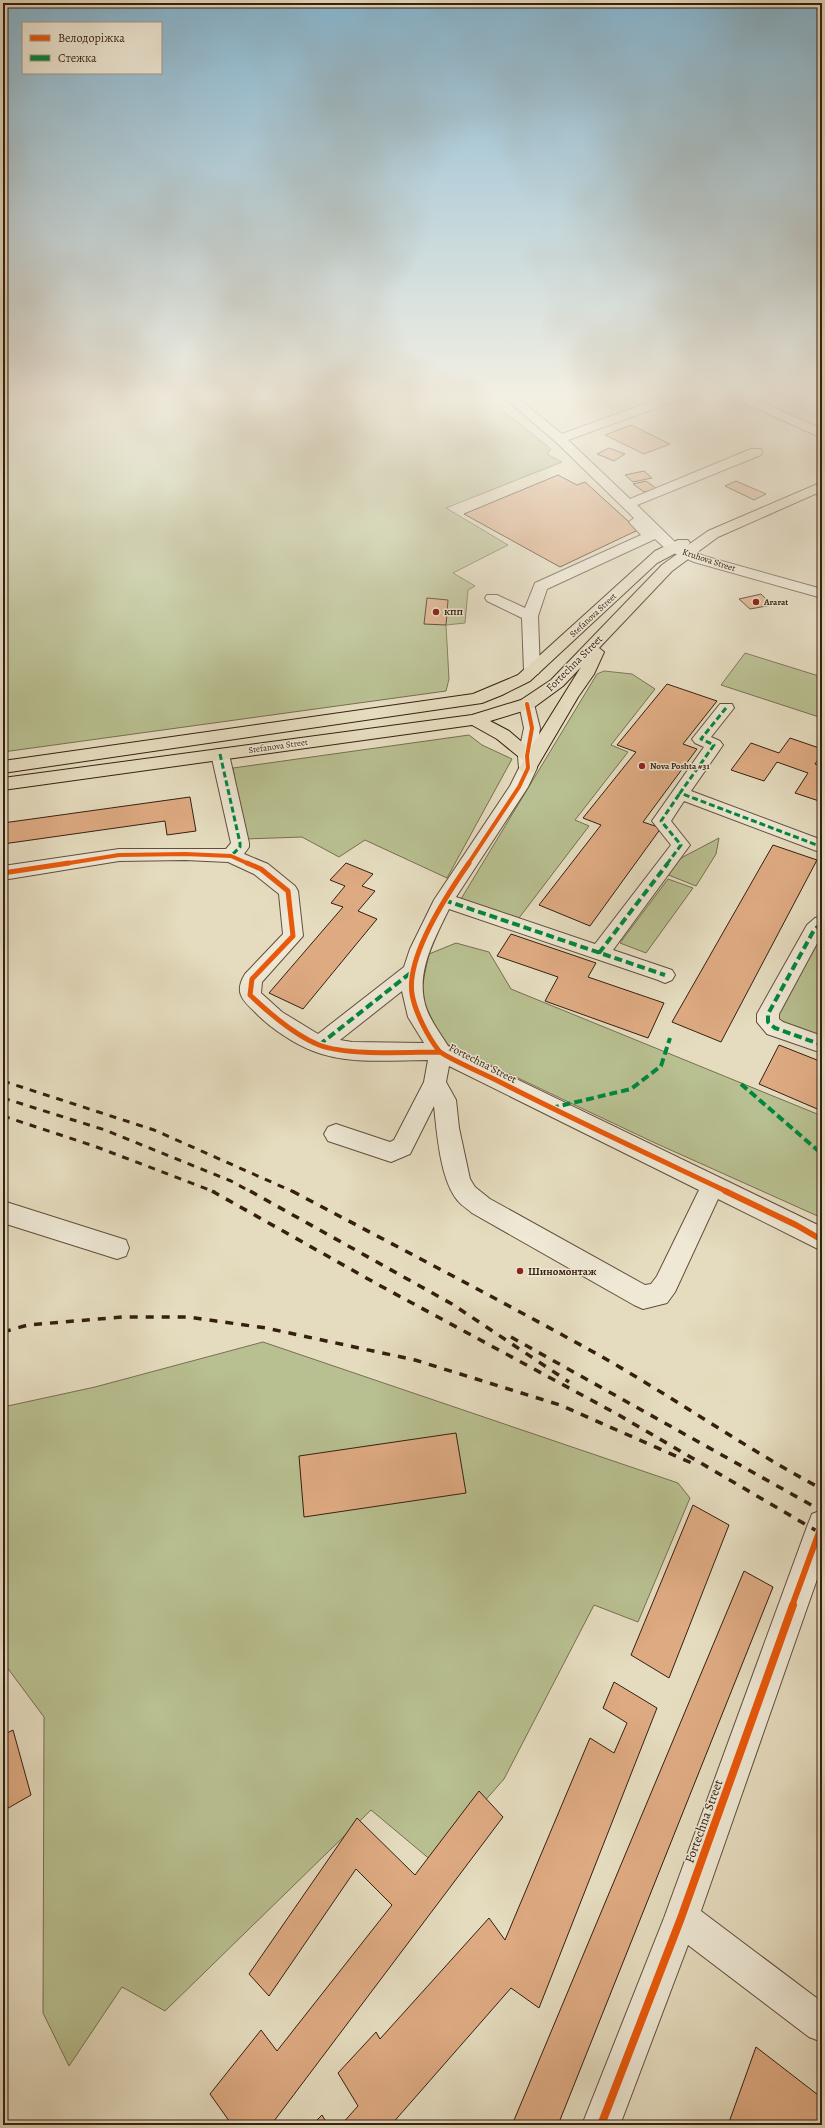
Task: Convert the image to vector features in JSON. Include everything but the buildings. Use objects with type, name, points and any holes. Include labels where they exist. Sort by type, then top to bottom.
[{"type":"main road","points":[[678,551],[801,495]]},
{"type":"main road","name":"Fortechna Street","points":[[527,704],[557,683],[668,568],[678,551]]},
{"type":"main road","name":"Stefanova Street","points":[[3,766],[476,699],[514,684],[532,671],[652,560],[678,551]]},
{"type":"main road","points":[[474,720],[490,726],[506,736],[528,762],[586,674],[604,634]]},
{"type":"main road","points":[[514,684],[527,704]]},
{"type":"main road","name":"Stefanova Street","points":[[3,784],[474,720],[527,704]]},
{"type":"street","points":[[532,671],[530,616],[540,586],[650,536],[607,495]]},
{"type":"street","name":"Kruhova Street","points":[[619,495],[678,551],[822,594]]},
{"type":"street","points":[[628,504],[649,495]]},
{"type":"street","points":[[492,598],[530,616]]},
{"type":"street","name":"Fortechna Street","points":[[527,704],[532,728],[528,762],[519,787],[444,900],[420,949],[413,971],[412,993],[419,1017],[440,1052],[551,1108],[796,1225],[822,1240]]},
{"type":"street","points":[[599,953],[681,845],[661,820],[714,744],[701,740],[726,708]]},
{"type":"street","points":[[220,754],[240,843],[240,847],[231,856]]},
{"type":"street","points":[[680,793],[822,847]]},
{"type":"street","points":[[3,873],[119,855],[185,854],[231,856],[261,869],[288,891],[293,936],[252,979],[250,995],[274,1018],[319,1045],[352,1051],[440,1052],[435,1082],[402,1147],[391,1152],[336,1134]]},
{"type":"street","points":[[444,900],[665,975]]},
{"type":"street","points":[[822,923],[814,930],[768,1014],[768,1022],[775,1028],[822,1045]]},
{"type":"street","points":[[319,1045],[413,971]]},
{"type":"street","points":[[435,1082],[445,1100],[448,1128],[459,1182],[467,1194],[481,1206],[643,1297],[658,1295],[666,1284],[713,1185]]},
{"type":"street","points":[[3,1212],[116,1248]]},
{"type":"street","name":"Fortechna Street","points":[[601,2125],[681,1918],[822,1524]]},
{"type":"street","points":[[681,1918],[822,2024]]},
{"type":"green space","points":[[3,495],[478,495],[446,508],[508,545],[453,573],[475,586],[468,590],[465,623],[446,625],[449,679],[446,691],[3,752]]},
{"type":"green space","points":[[745,653],[822,677],[822,718],[721,685]]},
{"type":"green space","points":[[604,671],[632,674],[655,689],[611,745],[628,752],[575,820],[589,826],[519,918],[461,899],[597,674]]},
{"type":"green space","points":[[469,735],[482,745],[512,759],[447,878],[365,840],[339,857],[302,837],[245,839],[233,768]]},
{"type":"green space","points":[[719,838],[716,854],[696,886],[661,872],[664,867]]},
{"type":"green space","points":[[668,879],[693,888],[646,953],[620,943]]},
{"type":"green space","points":[[822,941],[822,1041],[778,1022],[775,1007],[805,953]]},
{"type":"green space","points":[[456,943],[489,952],[511,989],[822,1116],[822,1218],[655,1143],[444,1043],[420,995],[429,954]]},
{"type":"green space","points":[[263,1342],[678,1483],[690,1498],[638,1622],[594,1605],[504,1779],[432,1861],[371,1810],[165,2011],[122,1987],[69,2066],[43,2013],[44,1717],[3,1662],[3,1407],[95,1387]]},
{"type":"railway","points":[[3,1081],[154,1130],[293,1192]]},
{"type":"railway","points":[[3,1098],[105,1130],[231,1181],[251,1192]]},
{"type":"railway","points":[[3,1116],[94,1146],[215,1192]]},
{"type":"railway","points":[[212,1191],[377,1284],[617,1414],[822,1534]]},
{"type":"railway","points":[[250,1191],[452,1304],[569,1382]]},
{"type":"railway","points":[[293,1192],[597,1354],[765,1457],[822,1489]]},
{"type":"railway","points":[[3,1332],[28,1325],[122,1317],[188,1317],[266,1328],[415,1360],[560,1405],[694,1464]]},
{"type":"railway","points":[[511,1337],[822,1511]]},
{"type":"marked path","points":[[726,708],[701,739],[714,745],[680,793],[822,847]]},
{"type":"marked path","points":[[220,754],[240,843],[240,847],[231,856]]},
{"type":"marked path","points":[[599,953],[681,845],[661,821],[680,793]]},
{"type":"marked path","points":[[444,900],[665,975]]},
{"type":"marked path","points":[[822,923],[814,930],[768,1014],[768,1022],[775,1028],[822,1045]]},
{"type":"marked path","points":[[319,1045],[413,971]]},
{"type":"marked path","points":[[551,1108],[631,1089],[661,1066],[670,1038]]},
{"type":"marked path","points":[[741,1084],[822,1154]]},
{"type":"cycle path","points":[[527,704],[532,728],[527,756],[528,768],[519,787],[444,900],[420,949],[413,971],[412,993],[419,1017],[440,1052],[551,1108],[796,1225],[822,1240]]},
{"type":"cycle path","points":[[3,873],[119,855],[185,854],[231,856],[261,869],[288,891],[293,936],[252,979],[250,995],[274,1018],[319,1045],[352,1051],[440,1052]]},
{"type":"cycle path","points":[[601,2125],[681,1918],[822,1524]]},
{"type":"place","name":"Ararat","points":[[756,602]]},
{"type":"place","name":"КПП","points":[[436,612]]},
{"type":"place","name":"Nova Poshta #31","points":[[642,766]]},
{"type":"place","name":"Шиномонтаж","points":[[520,1271]]}]
